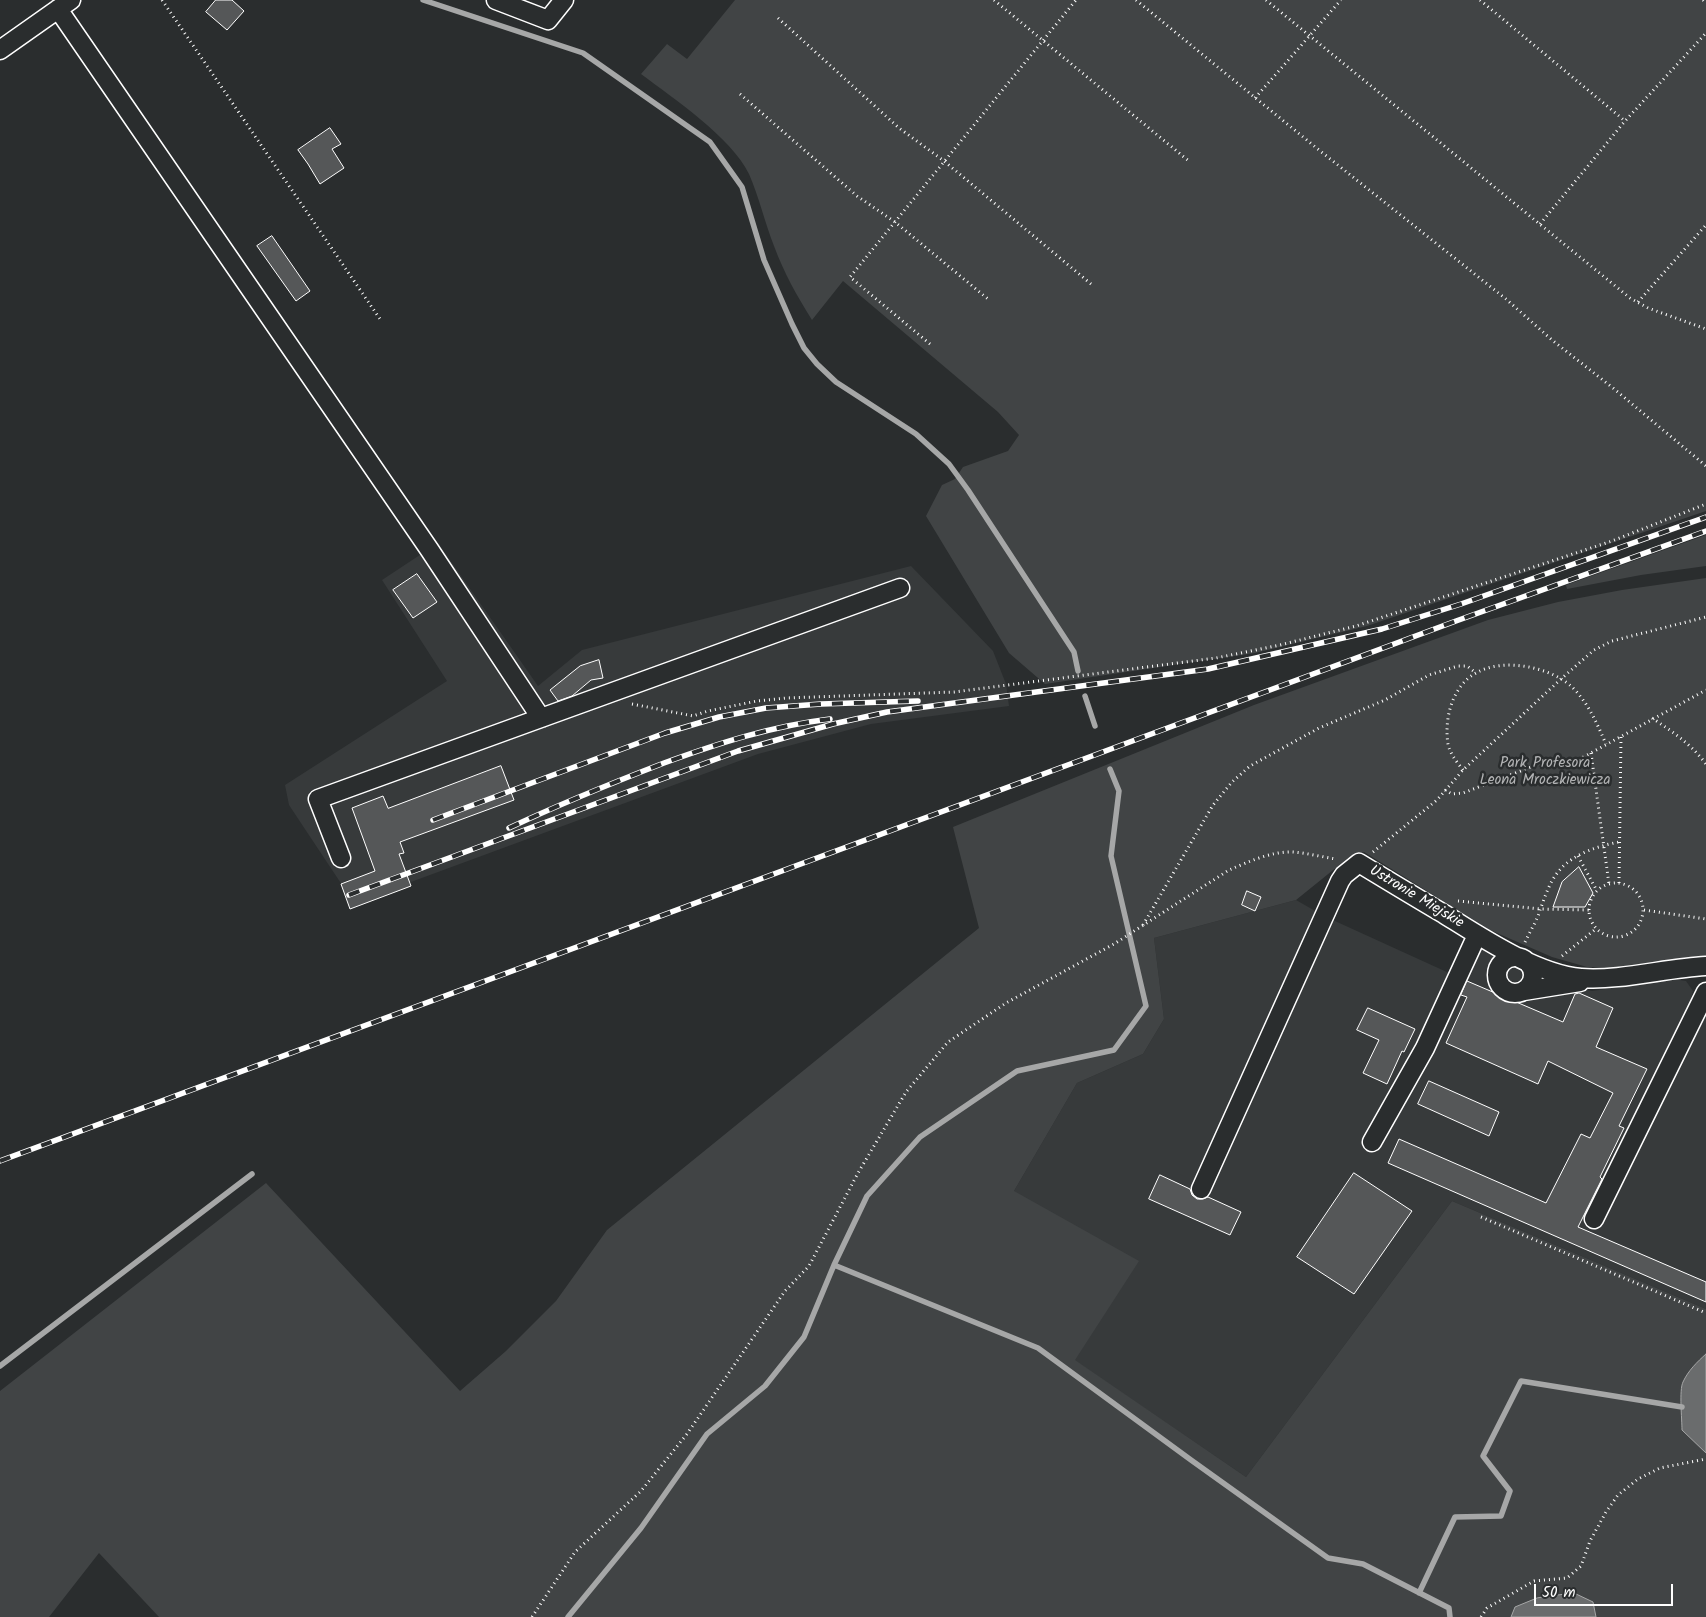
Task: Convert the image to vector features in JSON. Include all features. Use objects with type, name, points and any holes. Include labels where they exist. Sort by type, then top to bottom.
[{"type":"street","points":[[496,0],[548,20],[564,0]]},
{"type":"street","points":[[0,50],[64,5],[541,718]]},
{"type":"street","points":[[341,858],[318,799],[900,588]]},
{"type":"street","name":"Ustronie Miejskie","points":[[1201,1189],[1340,881],[1344,875],[1359,863],[1477,935],[1547,969],[1581,978],[1612,977],[1706,966]]},
{"type":"street","points":[[1372,1142],[1424,1048],[1477,935]]},
{"type":"street","points":[[1524,991],[1532,982],[1533,971],[1530,965],[1521,958],[1509,958],[1500,965],[1497,977],[1502,988],[1512,993],[1612,977]]},
{"type":"street","points":[[1594,1220],[1706,992]]},
{"type":"path","points":[[162,0],[380,319]]},
{"type":"path","points":[[994,0],[1190,162]]},
{"type":"path","points":[[930,344],[850,277],[1076,0]]},
{"type":"path","points":[[1136,0],[1506,299],[1552,340],[1614,388],[1706,466]]},
{"type":"path","points":[[1266,0],[1630,298],[1648,308],[1706,329]]},
{"type":"path","points":[[1255,98],[1341,0]]},
{"type":"path","points":[[1480,0],[1625,122]]},
{"type":"path","points":[[1703,0],[1706,3]]},
{"type":"path","points":[[778,18],[899,128],[944,161],[1091,284]]},
{"type":"path","points":[[1540,224],[1625,122],[1706,33]]},
{"type":"path","points":[[740,94],[857,196],[895,222],[988,299]]},
{"type":"path","points":[[1638,302],[1706,225]]},
{"type":"path","points":[[625,703],[693,716],[708,711],[786,698],[954,692],[1216,658],[1280,645],[1356,626],[1612,541],[1706,504]]},
{"type":"path","points":[[532,1617],[575,1552],[641,1491],[687,1434],[785,1291],[810,1266],[858,1172],[906,1092],[948,1042],[1006,1003],[1114,944],[1229,870],[1278,853],[1292,852],[1359,863],[1437,800],[1463,770],[1594,650],[1612,641],[1706,617]]},
{"type":"path","points":[[1463,770],[1455,760],[1448,745],[1447,725],[1449,709],[1460,688],[1476,673],[1494,667],[1514,665],[1535,669],[1561,679],[1572,687],[1584,701],[1594,717],[1606,744]]},
{"type":"path","points":[[1142,925],[1213,805],[1232,782],[1250,766],[1319,728],[1385,700],[1429,675],[1458,666],[1467,666],[1476,673]]},
{"type":"path","points":[[1445,790],[1452,794],[1463,793],[1531,767],[1578,760],[1706,690]]},
{"type":"path","points":[[1652,718],[1684,739],[1696,750],[1706,764]]},
{"type":"path","points":[[1619,883],[1621,736]]},
{"type":"path","points":[[1591,753],[1608,884]]},
{"type":"path","points":[[1521,958],[1525,942],[1541,909],[1545,895],[1558,872],[1578,856],[1602,846],[1619,842]]},
{"type":"path","points":[[1375,850],[1383,856]]},
{"type":"path","points":[[1578,856],[1597,891]]},
{"type":"path","points":[[1619,883],[1628,885],[1635,890],[1644,910],[1639,924],[1624,936],[1606,935],[1593,924],[1589,910],[1591,899],[1596,892],[1608,884],[1619,883]]},
{"type":"path","points":[[1450,900],[1541,909],[1589,910]]},
{"type":"path","points":[[1644,910],[1706,919]]},
{"type":"path","points":[[1547,969],[1597,928]]},
{"type":"path","points":[[1481,1217],[1706,1313]]},
{"type":"path","points":[[1481,1617],[1488,1608],[1534,1581],[1567,1578],[1581,1566],[1590,1541],[1606,1512],[1618,1495],[1638,1479],[1660,1468],[1706,1459]]},
{"type":"shaded area","points":[[438,543],[538,686],[582,650],[911,566],[993,651],[1006,684],[1009,706],[871,724],[758,754],[354,903],[289,805],[285,785],[447,681],[382,580]]},
{"type":"shaded area","points":[[1296,900],[1324,916],[1460,978],[1479,943],[1570,986],[1592,991],[1673,979],[1686,981],[1693,991],[1690,1002],[1706,1006],[1706,1309],[1452,1201],[1246,1477],[1074,1360],[1014,1191],[1077,1083],[1143,1054],[1164,1019],[1154,938]]},
{"type":"shaded area","points":[[1706,1354],[1706,1453],[1682,1430],[1681,1398],[1685,1378]]},
{"type":"shaded area","points":[[1574,1593],[1593,1602],[1596,1617],[1511,1617],[1515,1607],[1537,1598]]},
{"type":"green space","points":[[735,0],[1706,0],[1706,511],[1367,626],[1255,653],[1045,684],[1009,653],[926,516],[942,485],[955,479],[963,467],[1008,451],[1019,435],[998,412],[843,281],[812,320],[782,266],[753,183],[741,160],[701,120],[641,74],[667,44],[687,59]]},
{"type":"green space","points":[[1706,535],[1706,566],[1641,575],[1567,589],[1566,585]]},
{"type":"green space","name":"Park Profesora Leona Mroczkiewicza","points":[[1706,578],[1706,958],[1612,968],[1587,967],[1552,957],[1490,930],[1364,852],[1348,858],[1296,900],[1154,938],[1164,1019],[1143,1054],[1077,1083],[1014,1191],[1139,1261],[1075,1360],[1246,1477],[1452,1201],[1706,1309],[1706,1617],[159,1617],[99,1553],[49,1617],[0,1617],[0,1391],[266,1183],[460,1391],[506,1351],[556,1301],[607,1230],[979,928],[953,827],[1254,705],[1488,620],[1558,602],[1622,590]]},
{"type":"building","points":[[216,0],[232,0],[244,11],[227,30],[206,12]]},
{"type":"building","points":[[330,128],[341,144],[332,149],[344,168],[320,184],[298,150]]},
{"type":"building","points":[[272,236],[310,291],[296,301],[257,246]]},
{"type":"building","points":[[417,574],[437,602],[413,618],[393,590]]},
{"type":"building","points":[[599,660],[603,678],[591,680],[572,696],[558,701],[550,690],[580,666]]},
{"type":"building","points":[[501,766],[514,800],[400,842],[404,853],[399,854],[411,886],[350,909],[341,884],[375,871],[352,808],[383,796],[388,808]]},
{"type":"building","points":[[1579,867],[1593,893],[1585,907],[1553,907],[1562,882]]},
{"type":"building","points":[[1247,891],[1261,897],[1255,911],[1242,905]]},
{"type":"building","points":[[1467,981],[1563,1022],[1575,994],[1579,993],[1613,1008],[1596,1047],[1647,1069],[1619,1126],[1624,1128],[1600,1177],[1602,1179],[1578,1227],[1706,1282],[1706,1302],[1388,1163],[1399,1139],[1546,1203],[1581,1134],[1590,1138],[1613,1093],[1548,1061],[1538,1084],[1446,1043],[1467,997],[1461,995]]},
{"type":"building","points":[[1368,1008],[1415,1029],[1404,1052],[1402,1051],[1387,1084],[1363,1073],[1379,1040],[1357,1030]]},
{"type":"building","points":[[1429,1081],[1499,1112],[1489,1136],[1418,1104]]},
{"type":"building","points":[[1354,1173],[1412,1211],[1354,1294],[1297,1257]]},
{"type":"building","points":[[1160,1175],[1190,1189],[1192,1195],[1197,1199],[1208,1197],[1241,1212],[1230,1235],[1149,1199]]},
{"type":"waterway","points":[[423,0],[583,53],[710,142],[742,187],[764,260],[804,348],[836,382],[916,434],[949,464],[1074,652],[1078,671]]},
{"type":"waterway","points":[[1085,696],[1095,726]]},
{"type":"waterway","points":[[568,1617],[641,1528],[707,1434],[765,1386],[804,1337],[834,1265],[867,1196],[920,1137],[1017,1071],[1114,1050],[1146,1006],[1111,856],[1119,791],[1110,769]]},
{"type":"waterway","points":[[0,1366],[252,1174]]},
{"type":"waterway","points":[[834,1265],[1038,1348],[1328,1558],[1363,1564],[1449,1608],[1450,1617]]},
{"type":"waterway","points":[[1419,1593],[1455,1517],[1501,1516],[1510,1491],[1483,1456],[1521,1381],[1682,1407]]},
{"type":"railway","points":[[349,895],[738,751],[833,724],[887,712],[1208,669],[1382,629],[1461,604],[1706,517]]},
{"type":"railway","points":[[0,1161],[1456,621],[1706,531]]},
{"type":"railway","points":[[433,820],[665,733],[719,717],[766,708],[918,701]]},
{"type":"railway","points":[[509,828],[606,786],[705,749],[766,731],[830,719]]}]
